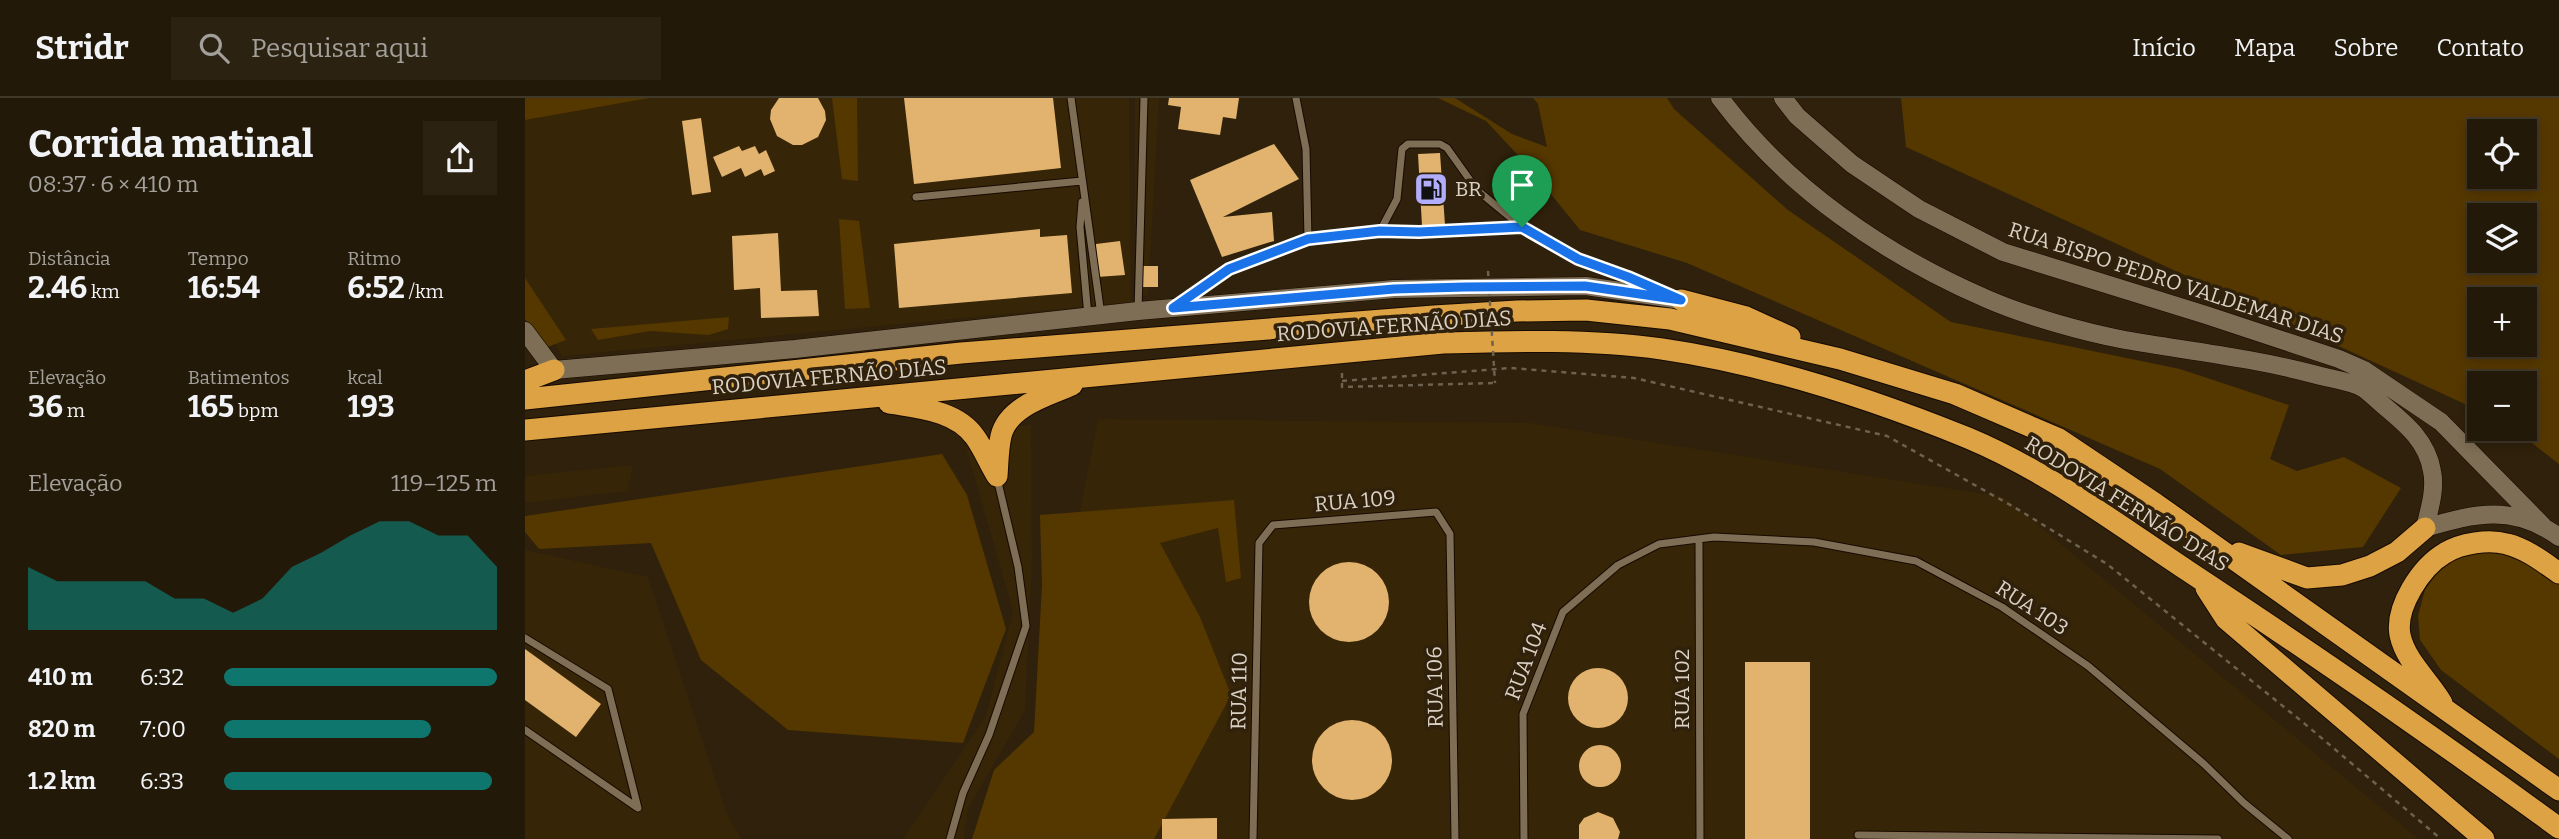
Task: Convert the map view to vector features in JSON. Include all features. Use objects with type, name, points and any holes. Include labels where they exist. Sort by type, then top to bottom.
[{"type":"highway","points":[[1681,300],[1746,317],[1840,359]]},
{"type":"highway","name":"RODOVIA FERNÃO DIAS","points":[[525,399],[961,353],[1517,311],[1585,310],[1670,319],[1840,359],[1955,394],[2059,439],[2205,538],[2559,790]]},
{"type":"highway","name":"RODOVIA FERNÃO DIAS","points":[[525,430],[1443,343],[1515,341],[1661,349],[1764,369],[1971,439],[2051,480],[2384,701],[2559,828]]},
{"type":"highway","points":[[525,381],[554,370]]},
{"type":"highway","points":[[996,476],[1001,435],[1009,417],[1089,378]]},
{"type":"highway","points":[[862,398],[937,412],[958,421],[974,436],[996,476]]},
{"type":"highway","points":[[525,445],[615,421]]},
{"type":"highway","points":[[2205,538],[2273,567],[2307,578],[2342,575],[2370,566],[2397,552],[2424,528]]},
{"type":"highway","points":[[2447,712],[2431,684],[2407,658],[2399,632],[2401,610],[2422,574],[2445,553],[2473,543],[2506,544],[2529,553],[2559,573]]},
{"type":"highway","points":[[2199,578],[2226,618],[2484,839]]},
{"type":"main road","name":"RUA BISPO PEDRO VALDEMAR DIAS","points":[[1720,98],[1745,132],[1815,197],[1921,268],[1990,301],[2123,340],[2283,366],[2362,388],[2407,425],[2421,440],[2428,455],[2433,473],[2433,495],[2424,528]]},
{"type":"main road","name":"RUA BISPO PEDRO VALDEMAR DIAS","points":[[1783,98],[1797,116],[1852,164],[1919,209],[2003,252],[2207,315],[2339,359],[2364,370],[2441,422],[2543,526]]},
{"type":"main road","name":"RODOVIA FERNÃO DIAS","points":[[554,370],[795,349],[1138,311],[1394,289],[1585,286],[1681,300]]},
{"type":"main road","points":[[525,331],[554,370]]},
{"type":"main road","points":[[2424,528],[2463,516],[2492,513],[2515,516],[2543,526],[2559,537]]},
{"type":"lane","points":[[1071,98],[1095,316]]},
{"type":"lane","points":[[1138,311],[1143,98]]},
{"type":"lane","points":[[1296,98],[1306,149],[1308,239]]},
{"type":"lane","points":[[1380,231],[1397,199],[1402,149],[1408,144],[1440,144],[1447,148],[1477,190],[1522,227],[1578,259],[1681,300]]},
{"type":"lane","points":[[916,197],[1081,181]]},
{"type":"lane","points":[[1083,191],[1080,227],[1095,316]]},
{"type":"lane","points":[[1173,308],[1229,269],[1308,239],[1380,231],[1522,227]]},
{"type":"lane","points":[[950,839],[963,793],[989,735],[1026,626],[1018,567],[996,476]]},
{"type":"lane","name":"RUA 109","points":[[1259,543],[1273,525],[1436,512],[1450,534]]},
{"type":"lane","name":"RUA 106","points":[[1450,534],[1455,839]]},
{"type":"lane","name":"RUA 103","points":[[1699,540],[1714,537],[1814,542],[1916,561],[2002,607],[2088,666],[2288,839]]},
{"type":"lane","name":"RUA 104","points":[[1524,839],[1523,714],[1563,612],[1618,565],[1659,544],[1699,540]]},
{"type":"lane","name":"RUA 102","points":[[1699,540],[1700,839]]},
{"type":"lane","name":"RUA 110","points":[[1254,839],[1259,543]]},
{"type":"lane","points":[[525,638],[608,689],[638,808],[525,730]]},
{"type":"lane","points":[[1858,835],[2218,839]]},
{"type":"path","points":[[1342,387],[1495,383],[1489,271]]},
{"type":"path","points":[[1342,381],[1511,368],[1634,377],[1888,436],[2014,507],[2107,564],[2305,724],[2441,839]]},
{"type":"shaded area","points":[[525,98],[649,98],[525,120]]},
{"type":"shaded area","points":[[562,98],[1129,98],[1131,302],[563,356],[525,299],[525,106]]},
{"type":"shaded area","points":[[832,98],[857,98],[858,181],[842,179]]},
{"type":"shaded area","points":[[1135,98],[1159,98],[1148,295],[1135,298]]},
{"type":"shaded area","points":[[1438,98],[1455,98],[1512,134],[1547,147],[1538,104],[1533,98],[1667,98],[1674,109],[1788,210],[1951,322],[2180,369],[2289,405],[2270,459],[2297,471],[2344,457],[2401,488],[2363,547],[2281,555],[2160,469],[1687,263],[1580,230],[1529,167],[1486,121]]},
{"type":"shaded area","points":[[1901,98],[2559,98],[2559,464],[2529,441],[2537,441],[2537,371],[2467,371],[2467,405],[1906,147]]},
{"type":"shaded area","points":[[839,219],[859,221],[870,308],[845,309]]},
{"type":"shaded area","points":[[525,278],[566,340],[545,348],[525,319]]},
{"type":"shaded area","points":[[729,317],[728,329],[709,335],[650,331],[598,340],[591,329]]},
{"type":"shaded area","points":[[1098,419],[1530,423],[2004,497],[2419,839],[1016,839]]},
{"type":"shaded area","points":[[1031,425],[1032,560],[1025,710],[968,809],[964,839],[903,839],[986,716],[1013,611],[962,433]]},
{"type":"shaded area","points":[[942,454],[967,495],[1006,629],[963,743],[788,730],[701,660],[651,543],[539,549],[525,532],[525,516]]},
{"type":"shaded area","points":[[633,465],[628,491],[525,503],[525,476]]},
{"type":"shaded area","points":[[1234,500],[1241,578],[1226,582],[1218,528],[1160,543],[1200,617],[1231,695],[1154,839],[972,839],[994,770],[1034,732],[1042,585],[1040,515]]},
{"type":"shaded area","points":[[525,550],[648,577],[727,814],[741,839],[525,839]]},
{"type":"shaded area","points":[[2467,553],[2516,553],[2559,583],[2559,759],[2441,670],[2420,640],[2418,616],[2425,590],[2442,566]]},
{"type":"building","points":[[779,98],[818,98],[825,111],[826,120],[818,137],[802,145],[793,145],[777,136],[770,119],[771,110]]},
{"type":"building","points":[[904,98],[1053,98],[1061,168],[914,184]]},
{"type":"building","points":[[1169,98],[1239,98],[1236,119],[1223,117],[1220,135],[1178,129],[1181,107],[1168,105]]},
{"type":"building","points":[[701,118],[711,192],[692,195],[682,121]]},
{"type":"building","points":[[1274,144],[1299,179],[1223,217],[1272,212],[1274,241],[1222,257],[1190,180]]},
{"type":"building","points":[[739,146],[742,151],[755,146],[759,154],[766,150],[775,171],[764,176],[761,169],[745,177],[741,168],[722,177],[713,157]]},
{"type":"building","name":"BR","points":[[1440,153],[1445,225],[1422,226],[1418,154]]},
{"type":"building","points":[[1519,176],[1541,200],[1524,214],[1503,190]]},
{"type":"building","points":[[1040,229],[1040,237],[1067,235],[1072,293],[899,308],[894,244]]},
{"type":"building","points":[[778,233],[781,291],[817,290],[819,316],[761,318],[760,288],[734,290],[732,236]]},
{"type":"building","points":[[1120,241],[1125,275],[1097,277],[1096,244]]},
{"type":"building","points":[[1140,266],[1158,266],[1158,287],[1140,287]]},
{"type":"building","points":[[1349,562],[1364,565],[1377,574],[1386,587],[1389,602],[1386,617],[1377,630],[1364,639],[1349,642],[1334,639],[1321,630],[1312,617],[1309,602],[1312,587],[1321,574],[1334,565]]},
{"type":"building","points":[[525,649],[601,704],[576,737],[525,700]]},
{"type":"building","points":[[1745,662],[1810,662],[1810,839],[1745,839]]},
{"type":"building","points":[[1598,668],[1615,673],[1623,681],[1628,698],[1623,715],[1615,723],[1598,728],[1581,723],[1573,715],[1568,698],[1573,681],[1581,673]]},
{"type":"building","points":[[1352,720],[1367,723],[1380,732],[1389,745],[1392,760],[1389,775],[1380,788],[1367,797],[1352,800],[1337,797],[1324,788],[1315,775],[1312,760],[1315,745],[1324,732],[1337,723]]},
{"type":"building","points":[[1600,745],[1615,751],[1621,766],[1615,781],[1600,787],[1585,781],[1579,766],[1585,751]]},
{"type":"building","points":[[1598,812],[1613,818],[1620,832],[1618,839],[1579,839],[1579,825],[1584,818]]},
{"type":"building","points":[[1217,818],[1217,839],[1162,839],[1162,819]]},
{"type":"place","name":"BR","points":[[1431,189]]},
{"type":"route","points":[[1522,227],[1578,259],[1681,300],[1585,286],[1465,287],[1394,289],[1173,308],[1229,269],[1308,239],[1380,231],[1522,227]]}]
